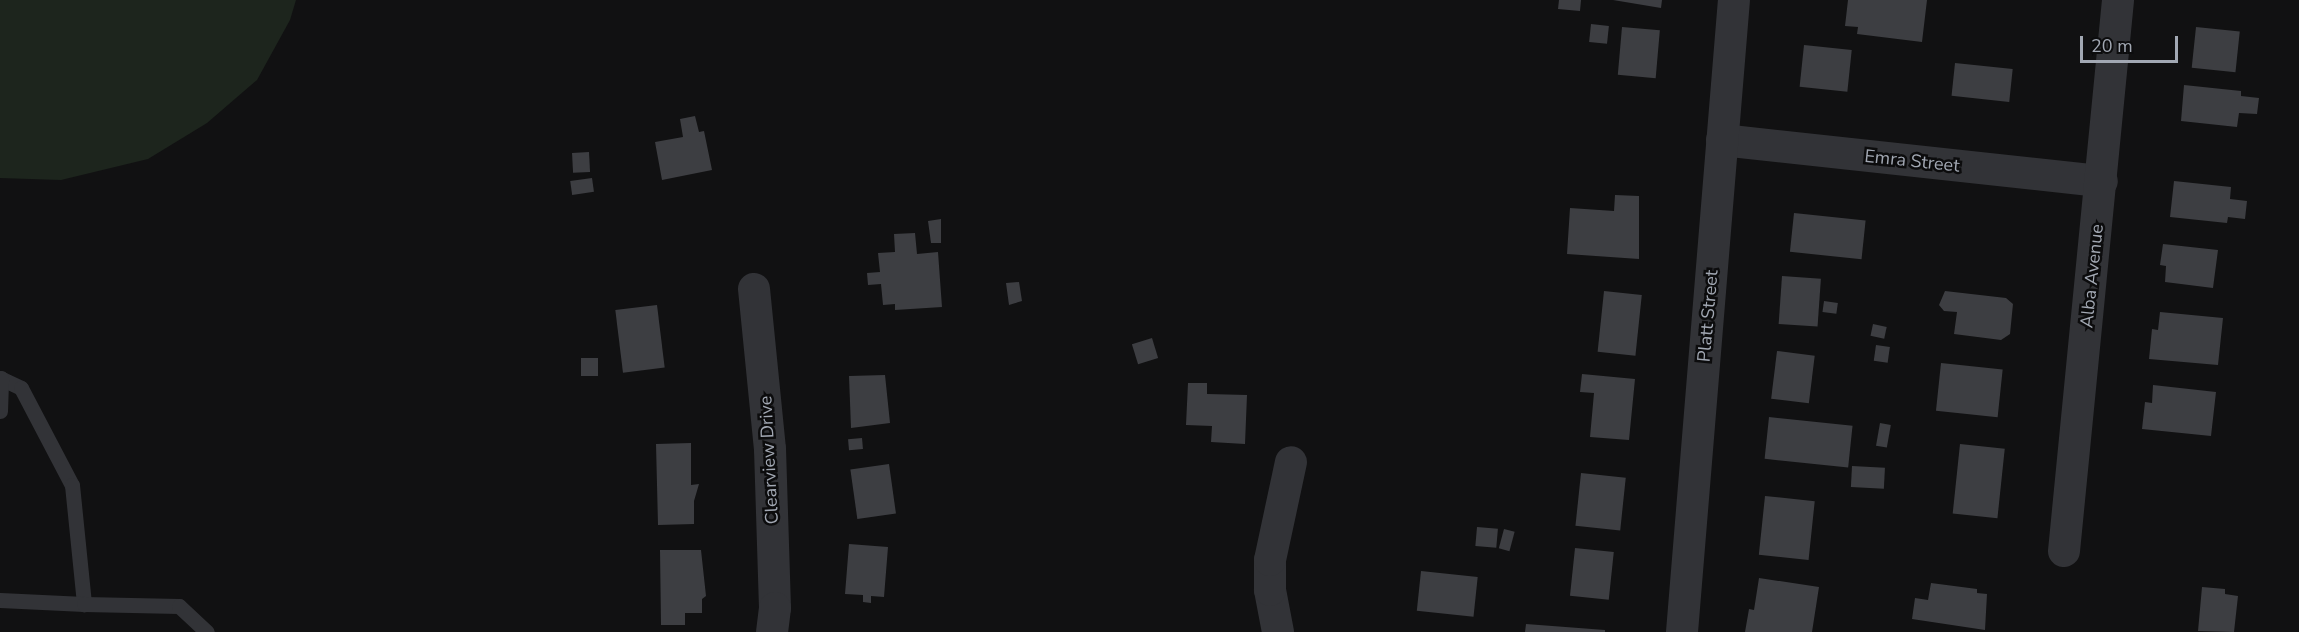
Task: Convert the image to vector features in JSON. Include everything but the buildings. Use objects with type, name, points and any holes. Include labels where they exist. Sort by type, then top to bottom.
[{"type":"street","name":"Platt Street","points":[[1682,632],[1734,0]]},
{"type":"street","name":"Alba Avenue","points":[[2064,551],[2118,0]]},
{"type":"street","name":"Emra Street","points":[[1722,140],[2102,181]]},
{"type":"street","name":"Clearview Drive","points":[[754,289],[770,449],[775,608],[772,632]]},
{"type":"street","points":[[1278,632],[1270,590],[1270,560],[1291,462]]},
{"type":"lane","points":[[0,411],[0,378],[21,388],[72,485],[84,604]]},
{"type":"lane","points":[[0,600],[179,606],[207,632]]},
{"type":"shaded area","points":[[0,0],[296,0],[290,20],[257,80],[207,123],[148,159],[61,180],[0,178]]}]
